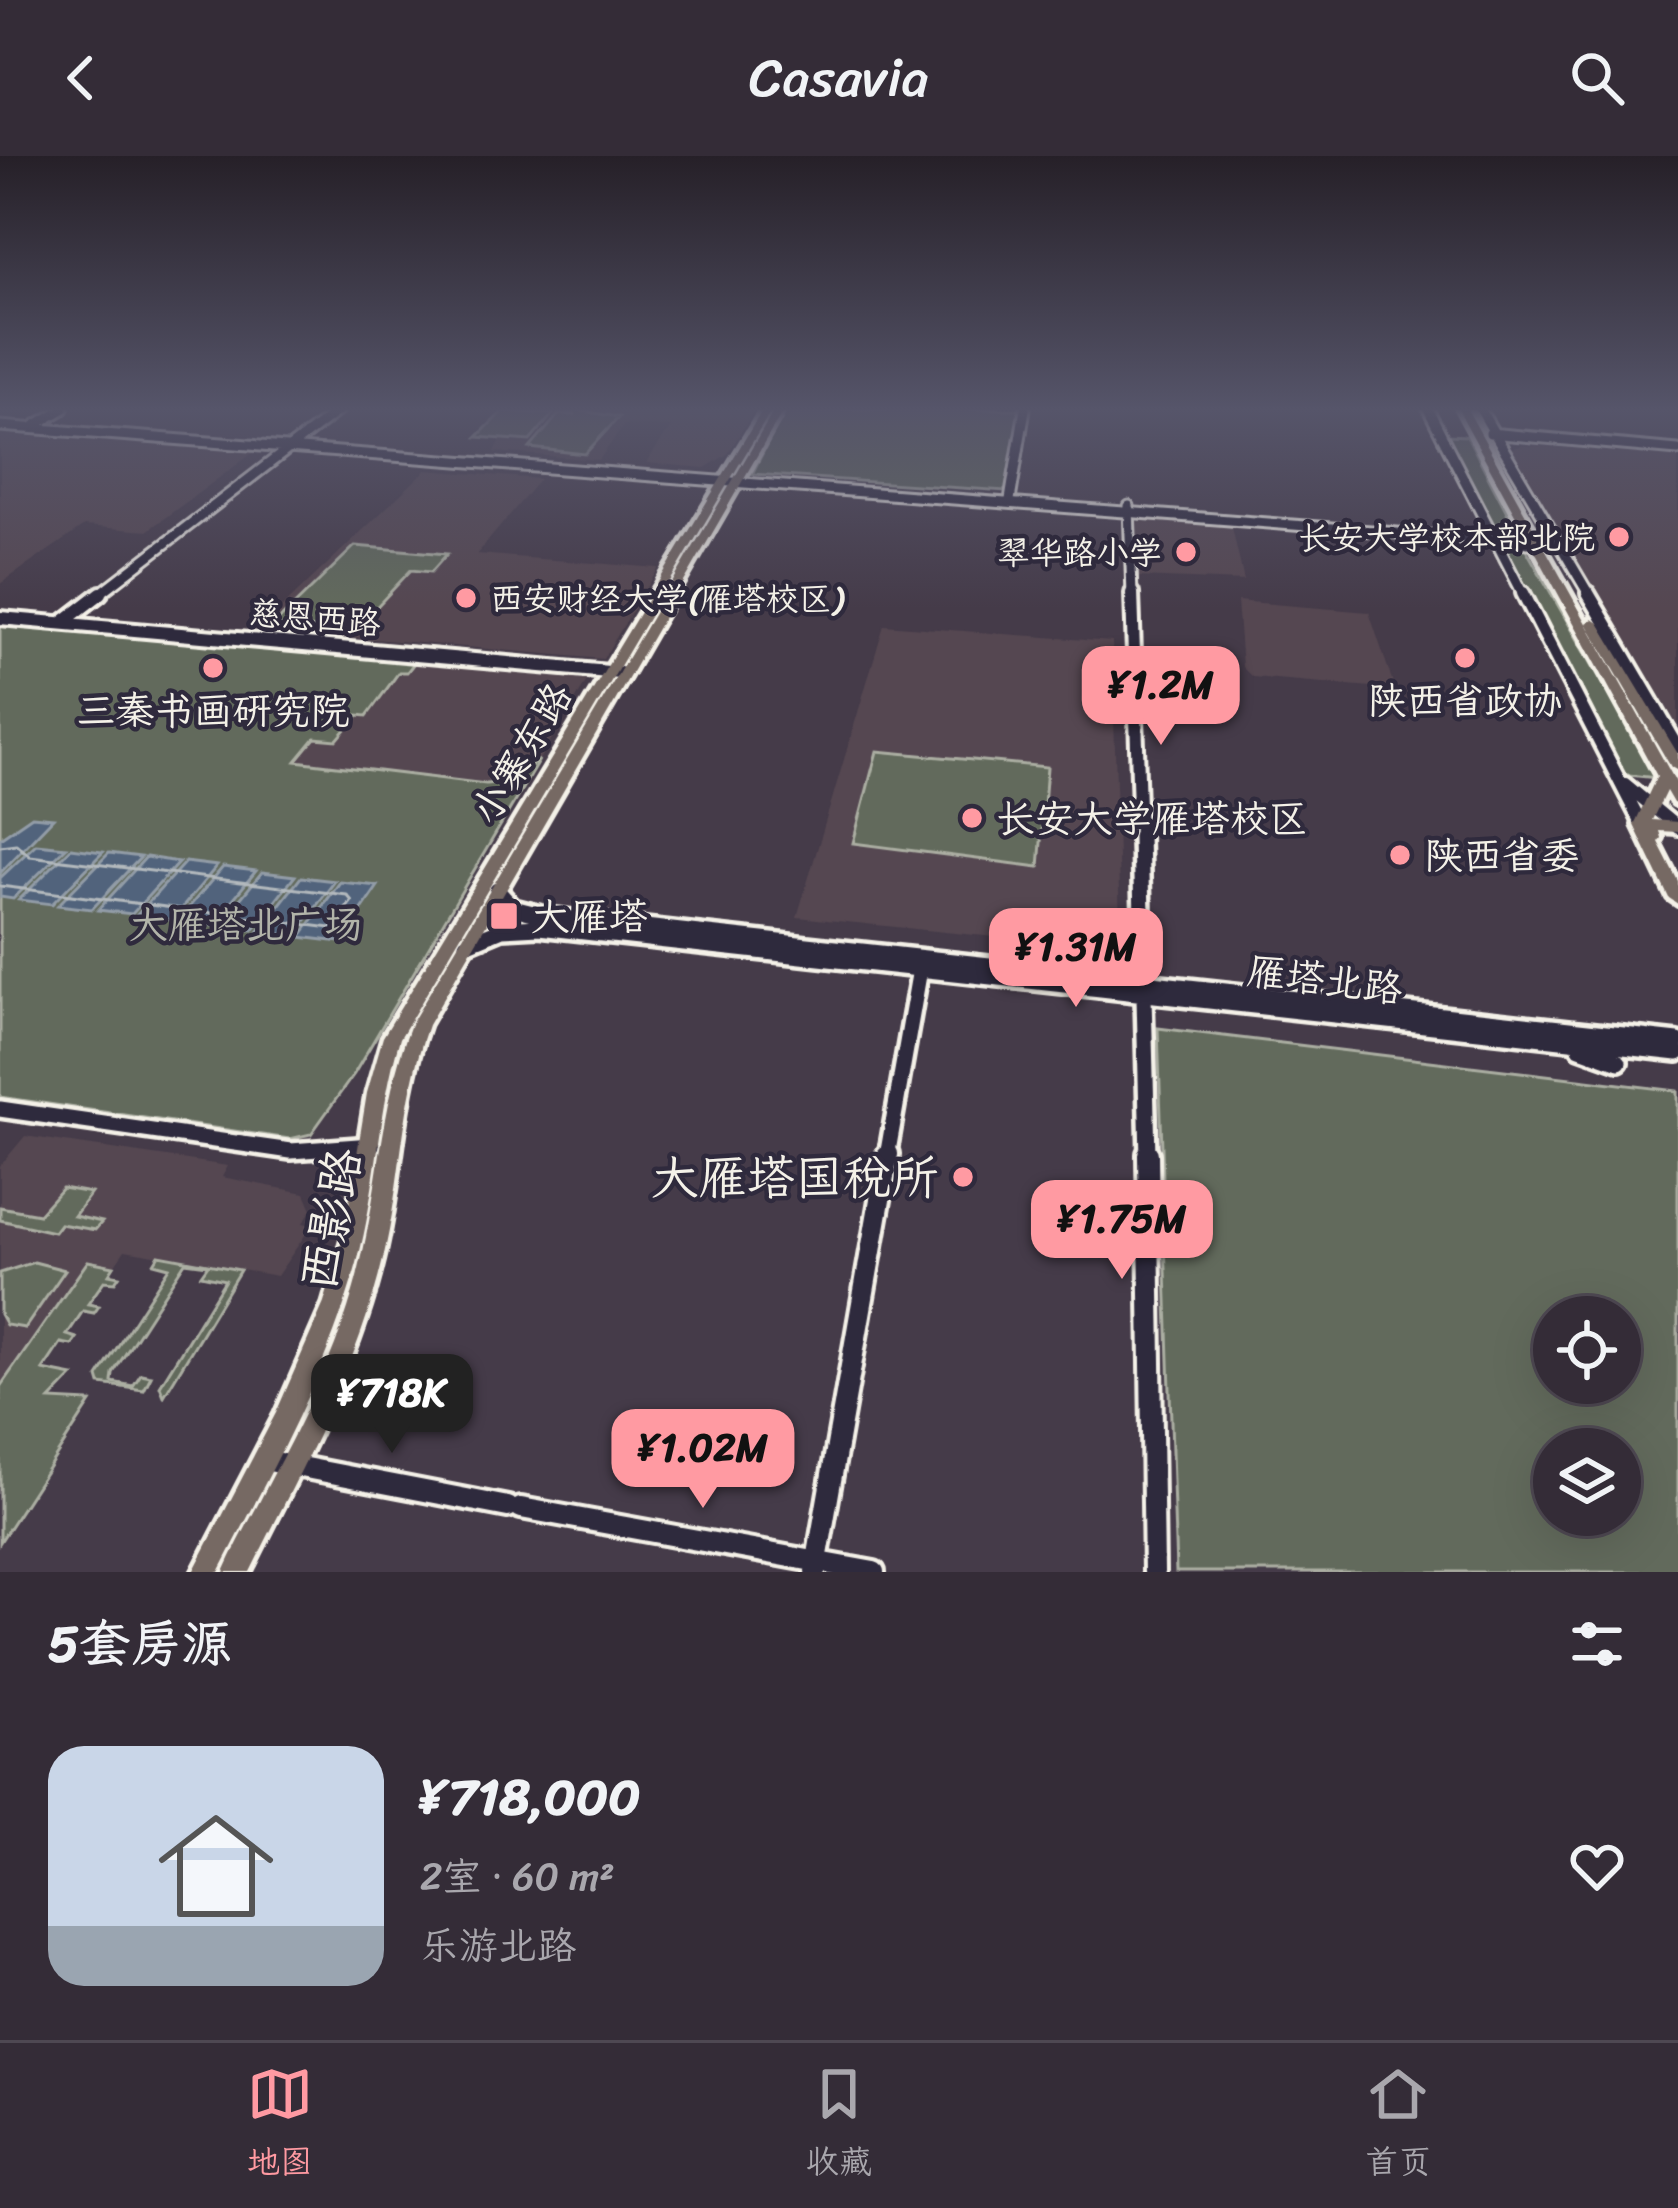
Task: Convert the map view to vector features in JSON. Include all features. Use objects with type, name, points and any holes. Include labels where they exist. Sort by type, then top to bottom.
[{"type":"highway","points":[[1496,475],[1526,534],[1671,771]]},
{"type":"highway","points":[[1512,475],[1671,771],[1678,800]]},
{"type":"highway","points":[[1671,771],[1642,825],[1678,898]]},
{"type":"highway","points":[[1677,829],[1648,828],[1678,886]]},
{"type":"main road","points":[[58,623],[250,475]]},
{"type":"main road","points":[[695,475],[1526,534]]},
{"type":"main road","name":"小寨东路","points":[[377,1144],[380,1070],[399,1023],[736,475]]},
{"type":"main road","points":[[1011,498],[1015,475]]},
{"type":"main road","points":[[1461,475],[1642,825]]},
{"type":"main road","points":[[1515,475],[1678,747]]},
{"type":"main road","points":[[1130,507],[1145,986],[1154,1572]]},
{"type":"main road","name":"慈恩西路","points":[[0,618],[617,673]]},
{"type":"main road","name":"小寨东路","points":[[466,944],[617,673]]},
{"type":"main road","points":[[1614,772],[1677,829]]},
{"type":"main road","name":"雁塔北路","points":[[497,890],[514,908],[545,916],[1145,986],[1678,1041]]},
{"type":"main road","name":"雁塔北路","points":[[466,944],[502,929],[539,927],[920,969],[1145,986],[1678,1053]]},
{"type":"main road","name":"西影路","points":[[206,1572],[308,1370],[338,1291],[377,1144],[407,1056],[466,944]]},
{"type":"main road","points":[[816,1566],[920,969]]},
{"type":"main road","points":[[1558,1040],[1619,1062]]},
{"type":"main road","points":[[0,1109],[291,1151],[377,1144]]},
{"type":"main road","name":"西影路","points":[[237,1572],[334,1373],[366,1284],[382,1211],[377,1144]]},
{"type":"main road","points":[[264,1460],[816,1566],[874,1572]]},
{"type":"shaded area","points":[[0,475],[223,475],[147,531],[84,526],[0,584]]},
{"type":"shaded area","name":"西安财经大学(雁塔校区)","points":[[421,475],[540,479],[477,554],[659,568],[603,659],[259,629]]},
{"type":"shaded area","name":"长安大学校本部北院","points":[[1525,475],[1678,475],[1678,726]]},
{"type":"shaded area","name":"翠华路小学","points":[[1134,519],[1232,527],[1244,581],[1136,577]]},
{"type":"shaded area","points":[[1237,601],[1369,612],[1395,689],[1252,677],[1242,667]]},
{"type":"shaded area","name":"长安大学雁塔校区","points":[[884,625],[1112,642],[1120,928],[1094,947],[797,917]]},
{"type":"shaded area","points":[[418,658],[585,675],[588,679],[539,760],[506,782],[488,781],[484,787],[291,765],[315,738],[358,715]]},
{"type":"shaded area","points":[[25,1136],[228,1166],[222,1177],[305,1193],[312,1209],[303,1223],[312,1225],[277,1276],[125,1250],[43,1370],[73,1376],[50,1400],[91,1402],[0,1545],[0,1166]]},
{"type":"green space","points":[[768,475],[1009,475],[1006,491]]},
{"type":"green space","points":[[1466,475],[1488,475],[1517,531],[1492,529]]},
{"type":"green space","points":[[1503,542],[1523,544],[1657,778],[1619,774]]},
{"type":"green space","points":[[355,546],[447,554],[431,572],[411,570],[353,632],[274,625]]},
{"type":"green space","name":"大雁塔北广场","points":[[0,622],[418,658],[407,672],[399,672],[367,716],[358,715],[337,740],[315,738],[296,761],[486,784],[509,781],[539,760],[354,1074],[311,1134],[290,1139],[0,1097]]},
{"type":"green space","points":[[877,751],[1047,767],[1039,867],[853,843]]},
{"type":"green space","points":[[1158,1028],[1678,1091],[1678,1572],[1176,1572]]},
{"type":"green space","points":[[62,1188],[91,1193],[74,1216],[102,1222],[95,1230],[60,1224],[54,1232],[0,1220],[0,1207],[39,1214]]},
{"type":"green space","points":[[159,1255],[240,1270],[164,1396],[160,1386],[225,1280],[201,1275],[208,1265],[185,1262],[113,1373],[112,1382],[133,1386],[141,1374],[151,1376],[144,1390],[100,1384],[98,1377],[169,1267],[154,1263]]},
{"type":"green space","points":[[88,1261],[114,1266],[109,1274],[119,1276],[115,1282],[104,1281],[88,1304],[99,1306],[94,1313],[83,1311],[67,1335],[77,1338],[72,1345],[61,1343],[43,1370],[73,1376],[50,1400],[91,1402],[0,1542],[0,1387]]},
{"type":"green space","points":[[34,1262],[65,1270],[25,1328],[6,1325],[0,1314],[0,1273]]},
{"type":"water","points":[[32,816],[53,818],[0,873],[0,838]]},
{"type":"water","points":[[36,844],[66,847],[13,899],[0,897],[0,878]]},
{"type":"water","points":[[71,848],[103,852],[52,904],[19,900]]},
{"type":"water","points":[[109,853],[141,857],[92,909],[58,905]]},
{"type":"water","points":[[146,857],[179,862],[132,914],[98,910]]},
{"type":"water","points":[[185,862],[217,866],[172,920],[137,915]]},
{"type":"water","points":[[223,867],[256,871],[212,925],[178,920]]},
{"type":"water","points":[[262,872],[295,876],[253,930],[218,926]]},
{"type":"water","points":[[301,877],[335,881],[294,936],[259,931]]},
{"type":"water","points":[[340,882],[378,886],[340,942],[300,937]]},
{"type":"place","name":"长安大学校本部北院","points":[[1619,537]]},
{"type":"place","name":"翠华路小学","points":[[1186,552]]},
{"type":"place","name":"西安财经大学(雁塔校区)","points":[[466,598]]},
{"type":"place","name":"陕西省政协","points":[[1465,658]]},
{"type":"place","name":"三秦书画研究院","points":[[213,668]]},
{"type":"place","name":"长安大学雁塔校区","points":[[972,818]]},
{"type":"place","name":"陕西省委","points":[[1400,855]]},
{"type":"place","name":"大雁塔","points":[[504,916]]},
{"type":"place","name":"大雁塔国税所","points":[[963,1177]]}]
